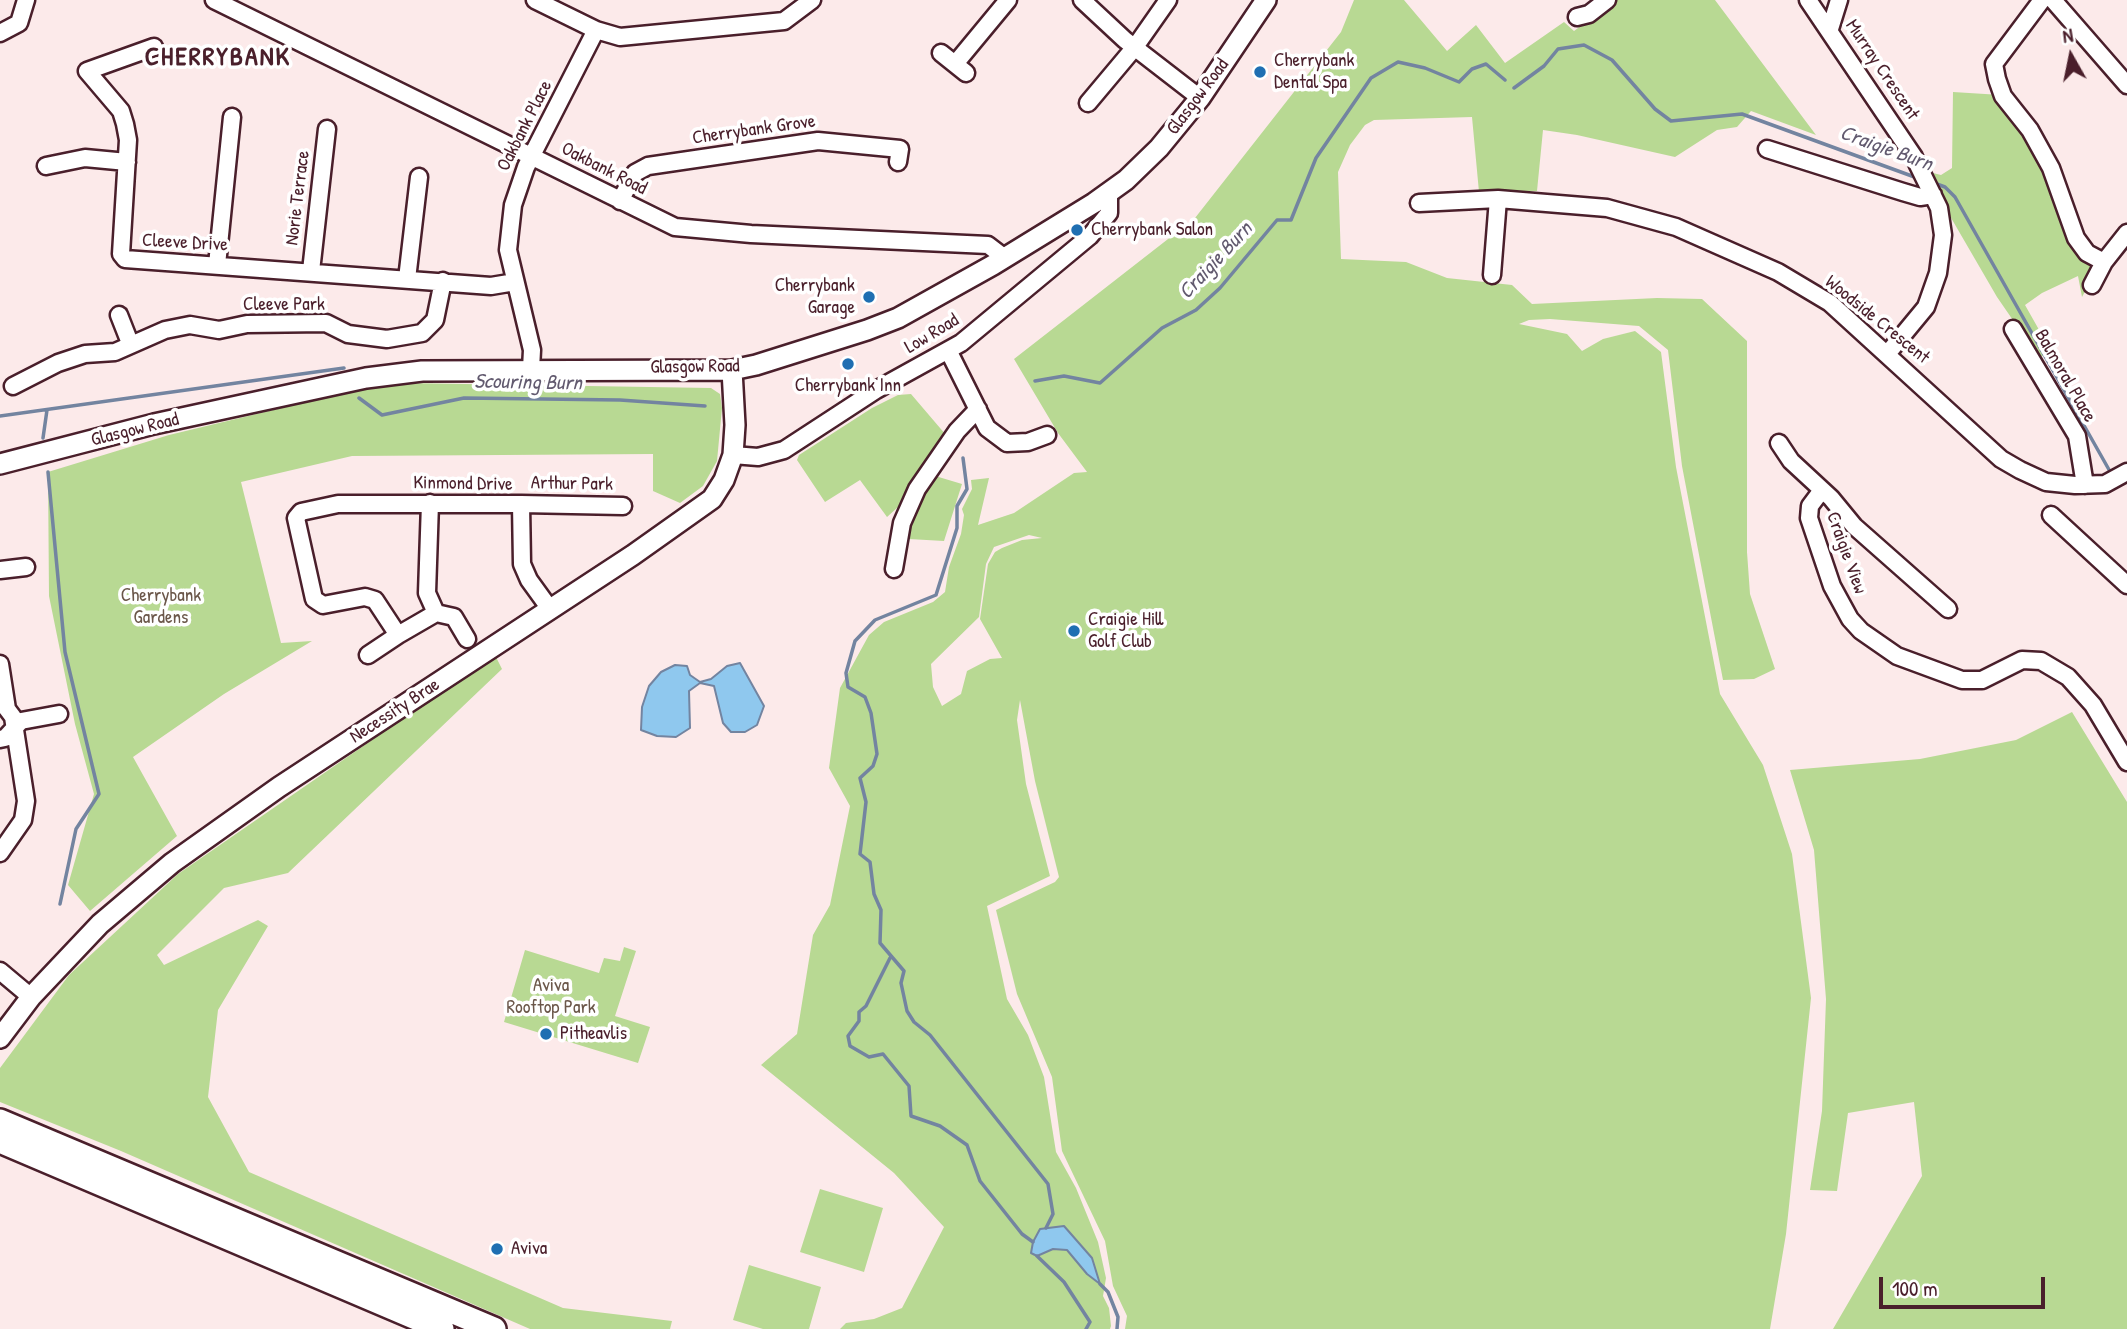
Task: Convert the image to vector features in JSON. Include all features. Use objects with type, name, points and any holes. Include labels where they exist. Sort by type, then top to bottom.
[{"type":"highway","points":[[0,1121],[494,1329]]},
{"type":"highway","points":[[0,1141],[442,1329]]},
{"type":"main road","name":"Glasgow Road","points":[[0,464],[154,424],[366,378],[422,371],[732,370],[757,365],[887,323],[1005,258],[1109,193],[1150,158],[1200,98],[1266,0]]},
{"type":"main road","name":"Necessity Brae","points":[[0,1038],[31,998],[100,924],[172,863],[279,787],[634,555],[712,499],[724,480],[733,455],[735,425],[732,370]]},
{"type":"street","points":[[0,33],[19,23],[26,0]]},
{"type":"street","name":"Oakbank Road","points":[[214,0],[534,156],[620,201],[687,230],[988,245],[1005,258]]},
{"type":"street","points":[[535,0],[609,35],[632,37],[784,21],[812,0]]},
{"type":"street","points":[[941,53],[960,68],[1008,0]]},
{"type":"street","points":[[1082,0],[1135,47],[1200,98]]},
{"type":"street","points":[[1088,103],[1135,47],[1168,0]]},
{"type":"street","points":[[1577,17],[1589,14],[1607,0]]},
{"type":"street","name":"Murray Crescent","points":[[1808,0],[1830,29],[1940,208],[1943,235],[1938,273],[1926,307],[1888,353]]},
{"type":"street","points":[[1830,29],[1839,0]]},
{"type":"street","points":[[2042,0],[1994,64],[1997,79],[2003,96],[2030,130],[2052,168],[2076,238],[2087,253],[2104,262]]},
{"type":"street","points":[[2062,3],[2127,85]]},
{"type":"street","name":"Oakbank Place","points":[[531,369],[532,350],[508,250],[509,225],[519,184],[597,30]]},
{"type":"street","name":"Cleeve Drive","points":[[154,47],[87,71],[121,111],[128,140],[121,254],[125,259],[491,286],[515,282]]},
{"type":"street","points":[[217,265],[232,117]]},
{"type":"street","name":"Norie Terrace","points":[[311,271],[327,130]]},
{"type":"street","name":"Cherrybank Grove","points":[[620,201],[635,173],[648,166],[818,141],[900,149],[898,162]]},
{"type":"street","points":[[1767,149],[1920,197],[1928,185]]},
{"type":"street","points":[[46,166],[85,158],[127,163]]},
{"type":"street","points":[[407,279],[419,177]]},
{"type":"street","name":"Low Road","points":[[733,455],[765,456],[784,450],[876,390],[949,352],[1002,312],[1090,236],[1109,213],[1109,193]]},
{"type":"street","points":[[1492,275],[1498,199]]},
{"type":"street","name":"Woodside Crescent","points":[[1419,203],[1498,199],[1607,208],[1676,227],[1777,272],[1830,303],[1888,353],[2001,459],[2046,482],[2085,485],[2121,475]]},
{"type":"street","points":[[2092,285],[2104,262],[2127,233]]},
{"type":"street","name":"Cleeve Park","points":[[13,386],[58,363],[85,354],[115,352],[130,343],[165,330],[190,325],[219,330],[247,324],[326,323],[348,334],[387,339],[422,333],[435,320],[443,281]]},
{"type":"street","points":[[119,315],[130,343]]},
{"type":"street","name":"Balmoral Place","points":[[2013,329],[2077,436],[2085,485]]},
{"type":"street","points":[[949,352],[987,428],[1007,443],[1028,442],[1046,435]]},
{"type":"street","points":[[894,569],[902,523],[917,489],[957,430],[978,409]]},
{"type":"street","name":"Craigie View","points":[[1779,443],[1791,461],[1854,526],[1948,608]]},
{"type":"street","name":"Craigie View","points":[[1822,490],[1810,506],[1809,518],[1832,586],[1850,619],[1861,631],[1897,656],[1962,680],[1982,680],[2022,660],[2041,661],[2068,677],[2093,705],[2127,762]]},
{"type":"street","points":[[430,503],[427,593],[436,612]]},
{"type":"street","name":"Kinmond Drive","points":[[398,635],[376,600],[365,597],[323,605],[314,599],[296,518],[301,512],[338,504],[521,505],[522,564],[529,580],[550,609]]},
{"type":"street","name":"Arthur Park","points":[[521,505],[623,506]]},
{"type":"street","points":[[2051,516],[2127,585]]},
{"type":"street","points":[[0,570],[26,567]]},
{"type":"street","points":[[368,655],[436,612],[454,617],[467,639]]},
{"type":"street","points":[[0,664],[7,709],[13,717],[26,801],[23,820],[0,853]]},
{"type":"street","points":[[0,739],[15,730],[21,721],[59,714]]},
{"type":"street","points":[[0,971],[31,998]]},
{"type":"green space","points":[[1354,0],[1404,0],[1447,51],[1476,25],[1505,63],[1564,22],[1574,31],[1616,0],[1715,0],[1816,135],[1751,111],[1737,127],[1717,130],[1675,157],[1543,130],[1537,191],[1479,192],[1472,117],[1374,120],[1365,125],[1350,145],[1338,172],[1341,259],[1406,262],[1447,278],[1512,285],[1532,304],[1657,298],[1702,299],[1747,341],[1747,552],[1750,594],[1775,669],[1754,679],[1723,680],[1682,466],[1668,350],[1639,326],[1550,319],[1529,320],[1519,324],[1567,334],[1582,351],[1603,339],[1635,331],[1661,352],[1676,467],[1720,694],[1763,765],[1792,854],[1811,998],[1786,1234],[1770,1329],[1125,1329],[1127,1316],[1113,1286],[1105,1241],[1062,1151],[1052,1077],[1017,994],[996,910],[1055,882],[1059,877],[1035,781],[1020,700],[1017,720],[1026,784],[1050,876],[987,906],[1007,999],[1028,1035],[1044,1077],[1056,1152],[1076,1188],[1098,1242],[1106,1278],[1103,1296],[1109,1308],[1111,1326],[1110,1329],[840,1329],[846,1323],[874,1319],[902,1308],[944,1227],[894,1173],[761,1065],[797,1034],[813,935],[830,905],[850,806],[829,768],[840,688],[869,635],[884,622],[933,602],[945,592],[949,567],[961,534],[964,515],[962,509],[972,489],[971,480],[989,478],[978,525],[1014,513],[1074,473],[1087,472],[1058,433],[1014,359],[1195,218],[1341,32]],"holes":[[[1029,535],[1042,538],[1022,540],[995,552],[988,564],[980,619],[1002,658],[990,659],[967,671],[961,694],[942,706],[933,687],[931,664],[979,617],[986,564],[994,547]]]},
{"type":"green space","points":[[1953,92],[2001,95],[2020,121],[2058,199],[2100,263],[2082,297],[2078,276],[2042,293],[2025,305],[2051,351],[2039,358],[1997,297],[1943,204],[1929,172],[1941,175],[1952,168]]},
{"type":"green space","name":"Cherrybank Gardens","points":[[403,383],[711,388],[720,394],[722,408],[717,461],[703,486],[680,503],[653,491],[653,454],[352,456],[241,482],[281,643],[312,641],[224,694],[133,757],[177,836],[90,911],[68,885],[94,794],[75,724],[49,596],[48,472],[169,435],[365,388]]},
{"type":"green space","points":[[911,394],[946,435],[908,498],[887,517],[860,480],[825,502],[797,460],[799,455],[872,408],[898,395]]},
{"type":"green space","points":[[932,475],[962,484],[944,541],[909,539],[913,507]]},
{"type":"green space","points":[[495,655],[502,669],[288,873],[224,888],[157,955],[164,965],[258,920],[268,926],[218,1010],[208,1097],[249,1172],[563,1308],[672,1321],[670,1329],[530,1329],[121,1151],[0,1102],[0,1068],[69,975],[178,874]]},
{"type":"green space","points":[[2072,712],[2127,802],[2127,1329],[1833,1329],[1922,1176],[1914,1102],[1848,1113],[1837,1191],[1810,1190],[1822,1111],[1826,999],[1814,850],[1790,770],[1920,759],[2016,740]]},
{"type":"green space","name":"Aviva Rooftop Park","points":[[624,947],[636,951],[615,1016],[650,1027],[638,1063],[504,1022],[525,950],[599,973],[604,958],[620,961]]},
{"type":"green space","points":[[820,1189],[883,1208],[864,1272],[800,1252]]},
{"type":"green space","points":[[749,1265],[821,1287],[809,1329],[763,1329],[733,1320]]},
{"type":"water","points":[[740,663],[764,706],[757,725],[745,732],[731,732],[723,723],[714,686],[700,683],[689,691],[690,728],[676,737],[657,736],[641,730],[642,707],[649,686],[661,672],[675,665],[687,666],[690,675],[700,682],[711,679],[727,666]]},
{"type":"water","points":[[1064,1226],[1092,1258],[1100,1284],[1087,1274],[1067,1250],[1053,1249],[1037,1256],[1031,1253],[1040,1229]]},
{"type":"waterway","name":"Craigie Burn","points":[[1514,88],[1544,66],[1558,49],[1584,45],[1612,60],[1655,109],[1671,121],[1742,114],[1920,179]]},
{"type":"waterway","name":"Craigie Burn","points":[[1035,381],[1064,376],[1100,383],[1162,328],[1196,310],[1220,288],[1277,220],[1291,220],[1316,158],[1371,78],[1398,62],[1425,68],[1459,82],[1472,69],[1486,64],[1505,80]]},
{"type":"waterway","name":"Craigie Burn","points":[[1934,183],[1945,187],[1955,197],[2112,475]]},
{"type":"waterway","name":"Scouring Burn","points":[[0,416],[344,368]]},
{"type":"waterway","name":"Scouring Burn","points":[[359,398],[382,415],[464,398],[620,400],[705,406]]},
{"type":"waterway","points":[[43,438],[47,410]]},
{"type":"waterway","points":[[963,458],[967,489],[957,506],[957,528],[936,595],[875,620],[855,641],[846,673],[848,687],[865,697],[871,713],[877,754],[873,766],[860,778],[866,802],[860,854],[870,862],[874,894],[881,910],[880,943],[904,971],[901,983],[907,1011],[914,1022],[930,1035],[1048,1184],[1053,1214],[1046,1228]]},
{"type":"waterway","points":[[48,472],[65,652],[99,794],[76,829],[60,904]]},
{"type":"waterway","points":[[890,958],[866,1006],[859,1012],[859,1021],[848,1036],[850,1046],[869,1057],[883,1054],[909,1086],[911,1116],[940,1126],[967,1145],[980,1181],[1022,1234],[1033,1242]]},
{"type":"waterway","points":[[1037,1256],[1064,1282],[1090,1322],[1086,1329]]},
{"type":"waterway","points":[[1100,1284],[1108,1292],[1118,1317],[1117,1329]]},
{"type":"place","name":"Cherrybank Dental Spa","points":[[1260,72]]},
{"type":"place","name":"Cherrybank Salon","points":[[1077,230]]},
{"type":"place","name":"Cherrybank Garage","points":[[869,297]]},
{"type":"place","name":"Cherrybank Inn","points":[[848,364]]},
{"type":"place","name":"Craigie Hill Golf Club","points":[[1074,631]]},
{"type":"place","name":"Pitheavlis","points":[[546,1034]]},
{"type":"place","name":"Aviva","points":[[497,1249]]},
{"type":"district","name":"CHERRYBANK","points":[[218,58]]}]
